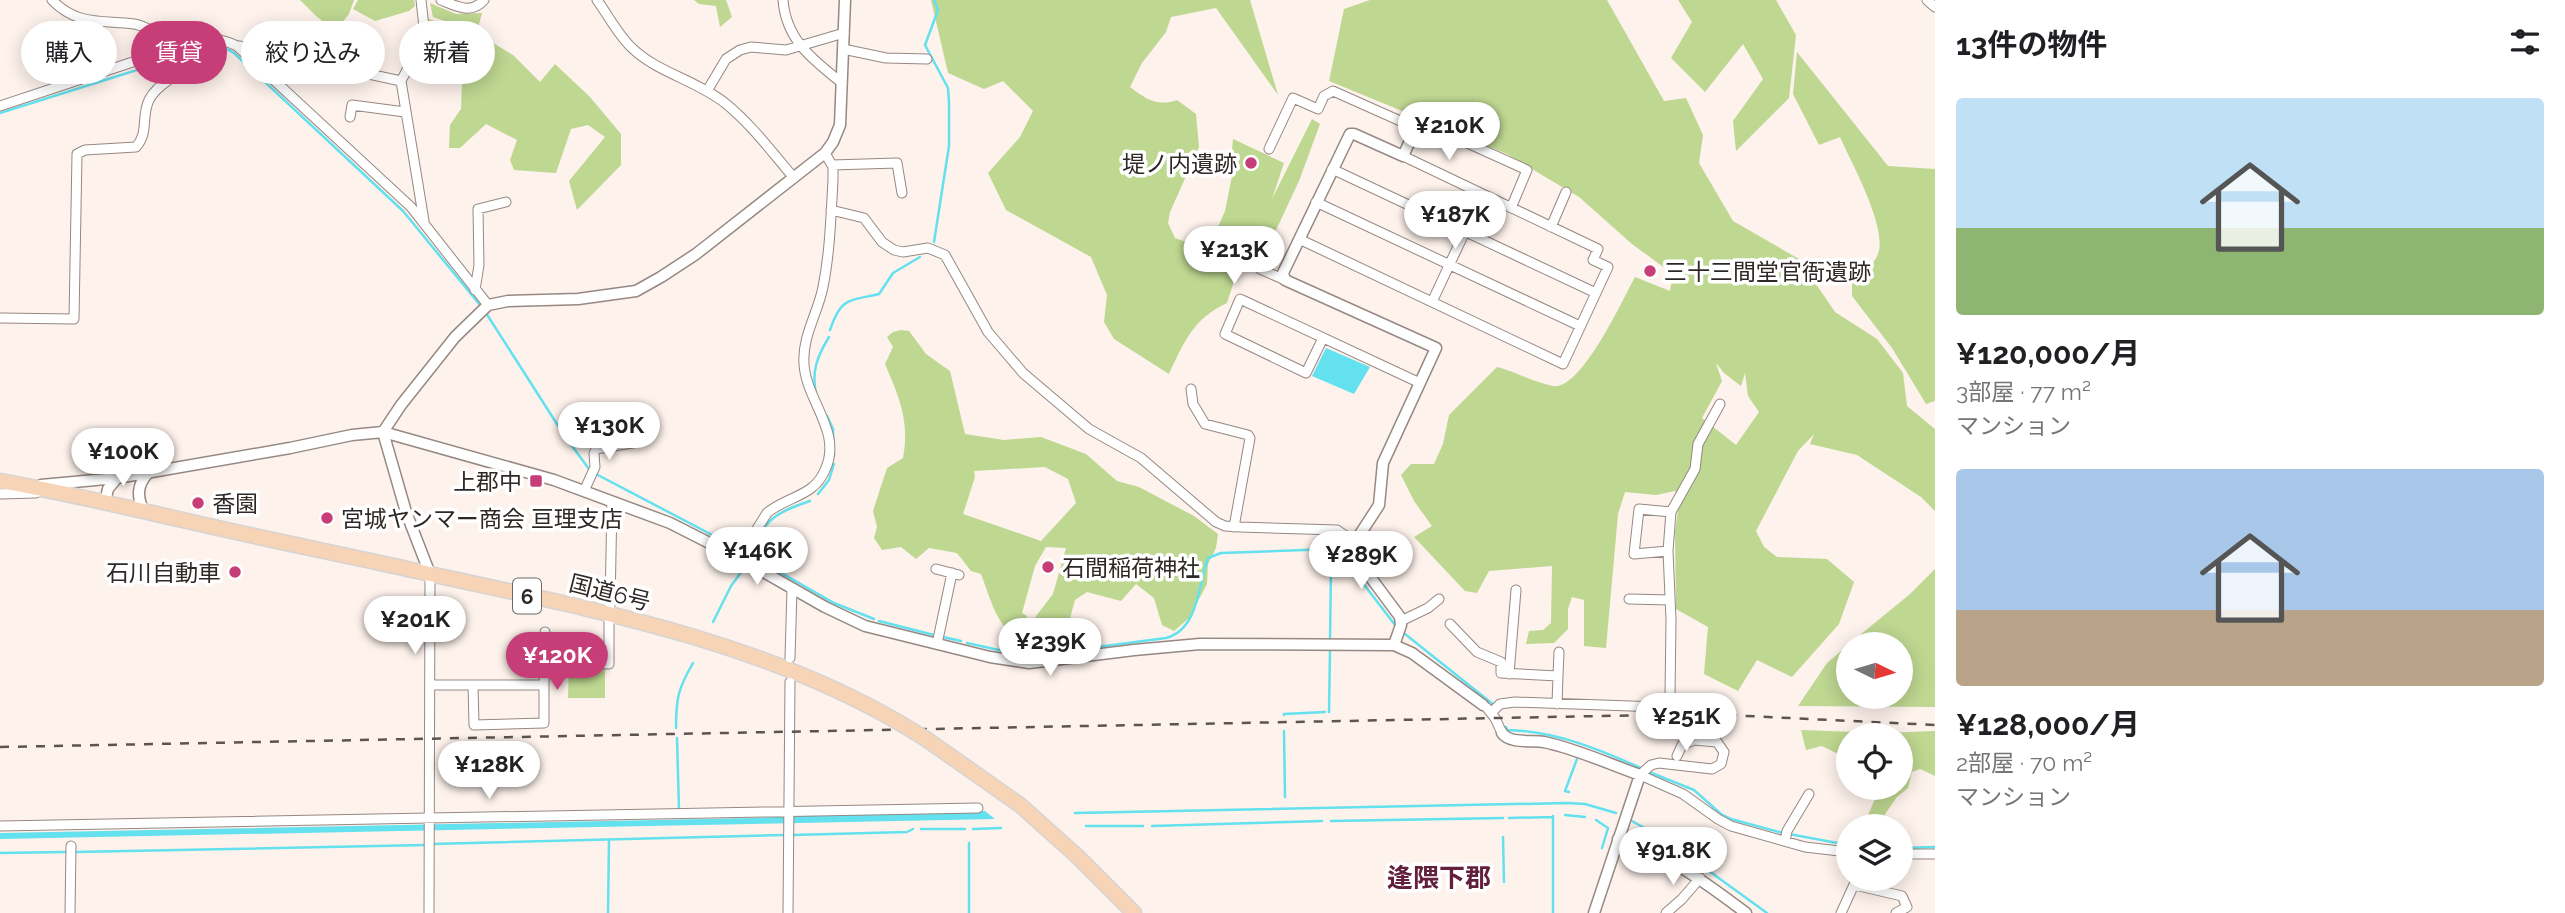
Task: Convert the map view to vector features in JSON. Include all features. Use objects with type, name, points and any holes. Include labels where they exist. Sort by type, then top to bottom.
[{"type":"highway","name":"国道6号","points":[[3,486],[143,510],[610,614],[775,663],[822,683],[926,739],[1020,805],[1077,856],[1134,913]]},
{"type":"street","points":[[52,0],[72,15],[86,20],[131,24]]},
{"type":"street","points":[[421,0],[423,21]]},
{"type":"street","points":[[440,0],[466,9],[474,8],[484,0]]},
{"type":"street","points":[[597,0],[631,47],[650,62],[707,91],[724,103],[758,136],[794,178]]},
{"type":"street","points":[[783,0],[789,31],[801,46],[842,83]]},
{"type":"street","points":[[429,913],[429,574],[406,512],[383,432],[455,337],[488,305],[508,301],[578,299],[636,291],[696,254],[825,153],[840,125],[845,0]]},
{"type":"street","points":[[1927,0],[1935,7]]},
{"type":"street","points":[[707,91],[726,59],[740,50],[751,47],[786,50],[844,33]]},
{"type":"street","points":[[227,41],[237,46],[399,80]]},
{"type":"street","points":[[237,46],[411,207],[488,305]]},
{"type":"street","points":[[843,49],[886,58],[927,59]]},
{"type":"street","points":[[0,106],[131,63]]},
{"type":"street","points":[[0,318],[74,319],[77,154],[97,148],[136,147],[144,134],[149,101],[166,84]]},
{"type":"street","points":[[402,84],[424,223]]},
{"type":"street","points":[[1269,149],[1293,98],[1318,109],[1324,96],[1333,91],[1434,136],[1445,133],[1527,170],[1511,208]]},
{"type":"street","points":[[350,117],[352,105],[405,112]]},
{"type":"street","points":[[1403,156],[1416,128]]},
{"type":"street","points":[[1285,280],[1283,273],[1316,202],[1350,134],[1403,156],[1598,249],[1593,260],[1608,267],[1563,364],[1299,239]]},
{"type":"street","points":[[739,558],[767,513],[814,488],[826,469],[830,454],[828,433],[808,386],[803,363],[804,344],[823,288],[833,180],[832,165],[825,153]]},
{"type":"street","points":[[832,165],[897,163],[902,193]]},
{"type":"street","points":[[1332,169],[1596,293]]},
{"type":"street","points":[[1551,227],[1566,192]]},
{"type":"street","points":[[1432,302],[1482,194]]},
{"type":"street","points":[[475,290],[479,265],[478,209],[506,202]]},
{"type":"street","points":[[1316,202],[1580,326]]},
{"type":"street","points":[[831,210],[864,218],[881,242],[894,250],[903,252],[928,248],[946,254],[988,332],[1023,373],[1089,429],[1141,458],[1220,524],[1234,527],[1337,530],[1355,542]]},
{"type":"street","points":[[1260,270],[1436,348],[1383,463],[1379,505],[1355,542],[1357,559],[1401,621]]},
{"type":"street","points":[[1323,338],[1306,373],[1225,334],[1240,299],[1420,383]]},
{"type":"street","points":[[1191,389],[1193,404],[1205,424],[1248,435],[1250,438],[1234,527]]},
{"type":"street","points":[[1488,709],[1500,704],[1529,701],[1659,707],[1664,704],[1670,695],[1668,551],[1671,512],[1695,469],[1699,444],[1720,404]]},
{"type":"street","points":[[3,486],[117,478],[352,435],[383,432],[533,474],[670,523],[864,626],[990,657],[1029,663],[1200,644],[1394,645],[1412,653],[1488,709],[1509,740],[1562,746],[1643,771],[1731,826],[1805,846],[1836,850]]},
{"type":"street","points":[[584,491],[595,467],[596,449],[644,441]]},
{"type":"street","points":[[143,510],[138,491],[141,481],[148,473]]},
{"type":"street","points":[[105,502],[108,489],[117,478]]},
{"type":"street","points":[[610,606],[612,502]]},
{"type":"street","points":[[1668,551],[1634,554],[1639,509],[1671,512]]},
{"type":"street","points":[[936,569],[956,574],[937,644]]},
{"type":"street","points":[[790,658],[792,589]]},
{"type":"street","points":[[1509,674],[1516,590]]},
{"type":"street","points":[[1394,645],[1401,621],[1428,608],[1439,599]]},
{"type":"street","points":[[1629,599],[1670,600]]},
{"type":"street","points":[[545,662],[609,664],[609,621]]},
{"type":"street","points":[[1450,624],[1477,652],[1501,662],[1501,673],[1558,676]]},
{"type":"street","points":[[473,685],[474,725],[544,723],[545,632]]},
{"type":"street","points":[[1557,704],[1559,652]]},
{"type":"street","points":[[789,913],[790,682]]},
{"type":"street","points":[[430,685],[544,685]]},
{"type":"street","points":[[1594,913],[1628,807],[1643,771],[1656,759],[1671,760],[1682,745],[1694,740],[1719,743],[1724,749],[1724,758],[1718,767],[1709,770],[1659,763],[1643,771]]},
{"type":"street","points":[[1785,841],[1787,831],[1809,794]]},
{"type":"street","points":[[0,826],[429,818],[790,817],[978,808]]},
{"type":"street","points":[[1618,839],[1656,853],[1700,878],[1746,913]]},
{"type":"street","points":[[70,913],[71,846]]},
{"type":"street","points":[[1913,854],[1935,854]]},
{"type":"street","points":[[1666,913],[1700,878]]},
{"type":"street","points":[[1841,913],[1852,891]]},
{"type":"street","points":[[1886,891],[1902,896],[1907,907],[1896,913]]},
{"type":"green space","points":[[300,0],[354,0],[343,21],[323,21]]},
{"type":"green space","points":[[358,0],[414,0],[415,6],[409,11],[375,21],[353,9]]},
{"type":"green space","points":[[694,0],[726,0],[732,17],[720,27],[716,6],[699,4]]},
{"type":"green space","points":[[931,0],[1250,0],[1278,95],[1216,8],[1171,17],[1166,32],[1142,63],[1130,87],[1152,101],[1163,103],[1177,100],[1196,114],[1199,147],[1170,212],[1168,223],[1175,238],[1208,250],[1225,211],[1232,176],[1233,139],[1284,163],[1272,199],[1312,119],[1320,124],[1299,181],[1263,258],[1242,256],[1227,303],[1206,316],[1191,332],[1169,374],[1114,339],[1104,322],[1107,295],[1091,257],[1006,210],[988,173],[1020,137],[1033,111],[1003,81],[984,89],[948,73]]},
{"type":"green space","points":[[1370,0],[1607,0],[1664,101],[1686,98],[1703,135],[1699,163],[1733,221],[1799,259],[1835,312],[1877,339],[1903,373],[1907,406],[1935,429],[1935,511],[1921,497],[1857,455],[1810,444],[1814,434],[1798,451],[1756,531],[1764,547],[1777,557],[1827,559],[1854,582],[1839,624],[1792,677],[1757,660],[1738,691],[1704,674],[1708,627],[1676,609],[1675,532],[1679,503],[1675,491],[1656,495],[1625,492],[1618,514],[1606,648],[1584,646],[1584,600],[1572,597],[1568,609],[1568,629],[1554,643],[1526,644],[1529,631],[1543,630],[1551,623],[1552,566],[1489,571],[1477,593],[1465,591],[1414,537],[1432,526],[1414,501],[1401,475],[1411,464],[1434,464],[1443,444],[1449,415],[1497,367],[1553,386],[1564,384],[1588,360],[1600,342],[1635,277],[1670,291],[1673,274],[1632,244],[1579,197],[1507,154],[1329,81],[1344,9]],"holes":[[[1716,363],[1741,386],[1745,373],[1748,396],[1759,412],[1736,445],[1702,418],[1722,381]]]},
{"type":"green space","points":[[1678,0],[1776,0],[1796,35],[1789,98],[1736,151],[1733,121],[1763,79],[1743,44],[1705,92],[1671,58],[1692,22]]},
{"type":"green space","points":[[430,3],[456,14],[482,13],[480,21],[445,21],[433,17]]},
{"type":"green space","points":[[495,44],[513,55],[540,82],[555,64],[590,97],[621,134],[621,165],[577,210],[569,181],[605,137],[588,125],[571,129],[556,173],[514,170],[510,160],[517,140],[486,124],[460,148],[449,148],[450,125],[461,109],[462,84],[495,84]]},
{"type":"green space","points":[[1797,52],[1888,166],[1935,169],[1935,401],[1926,404],[1892,348],[1852,296],[1852,282],[1871,265],[1878,254],[1878,228],[1867,195],[1840,137],[1819,145],[1793,94]]},
{"type":"green space","points":[[909,331],[926,354],[950,371],[965,434],[1004,440],[1041,437],[1086,454],[1117,481],[1139,487],[1194,516],[1218,534],[1216,548],[1208,564],[1207,584],[1189,618],[1174,631],[1162,625],[1154,598],[1136,584],[1121,601],[1087,592],[1075,600],[1067,629],[1043,644],[1027,642],[1036,616],[1053,594],[1066,548],[1046,547],[1035,566],[1022,613],[1027,616],[1020,639],[1005,628],[1000,620],[981,574],[971,571],[957,553],[929,548],[916,559],[901,547],[882,550],[874,538],[877,527],[873,511],[887,468],[903,458],[905,445],[902,410],[885,364],[893,347],[887,337],[893,332]],"holes":[[[1045,467],[1068,479],[1076,503],[1041,541],[963,514],[975,477],[974,471]]]},
{"type":"green space","points":[[1935,569],[1935,707],[1913,707],[1913,632],[1864,632],[1910,594]]},
{"type":"green space","points":[[1836,655],[1836,706],[1798,706],[1827,663]]},
{"type":"green space","points":[[569,667],[605,668],[605,698],[568,698]]},
{"type":"green space","points":[[1801,730],[1836,731],[1836,753],[1822,746],[1806,750]]},
{"type":"green space","points":[[1935,731],[1935,776],[1920,769],[1913,772],[1913,732]]},
{"type":"green space","points":[[1875,800],[1895,800],[1885,814],[1868,814]]},
{"type":"water","points":[[1326,348],[1370,367],[1354,394],[1312,376]]},
{"type":"water","points":[[985,811],[995,819],[0,839],[0,833],[753,818]]},
{"type":"waterway","points":[[934,0],[938,10],[925,45],[948,88],[949,102],[949,146],[934,242]]},
{"type":"waterway","points":[[227,50],[234,53],[403,211],[480,305]]},
{"type":"waterway","points":[[0,113],[131,72]]},
{"type":"waterway","points":[[830,330],[842,306],[853,300],[879,294],[893,273],[920,257]]},
{"type":"waterway","points":[[486,313],[564,435],[589,469]]},
{"type":"waterway","points":[[816,393],[816,364],[829,337]]},
{"type":"waterway","points":[[827,416],[833,429],[834,456]]},
{"type":"waterway","points":[[818,494],[829,480],[834,464]]},
{"type":"waterway","points":[[596,474],[737,548]]},
{"type":"waterway","points":[[810,501],[772,519],[748,554],[834,603],[874,619]]},
{"type":"waterway","points":[[1067,651],[1166,638],[1177,633],[1185,625],[1196,605],[1208,558],[1221,553],[1331,549],[1339,552],[1395,625]]},
{"type":"waterway","points":[[1330,640],[1331,568],[1335,564]]},
{"type":"waterway","points":[[713,622],[731,586],[742,571]]},
{"type":"waterway","points":[[879,621],[934,635]]},
{"type":"waterway","points":[[1405,634],[1494,705]]},
{"type":"waterway","points":[[943,637],[961,641]]},
{"type":"waterway","points":[[967,643],[1021,655],[1060,652]]},
{"type":"waterway","points":[[1329,712],[1330,651]]},
{"type":"waterway","points":[[676,728],[679,694],[693,663]]},
{"type":"waterway","points":[[1284,715],[1325,712]]},
{"type":"waterway","points":[[1506,727],[1507,730],[1576,742],[1643,769]]},
{"type":"waterway","points":[[1284,731],[1285,797]]},
{"type":"waterway","points":[[677,738],[679,810]]},
{"type":"waterway","points":[[1569,792],[1565,791],[1577,759]]},
{"type":"waterway","points":[[1649,772],[1694,790],[1721,814],[1731,819],[1783,833]]},
{"type":"waterway","points":[[1075,813],[1568,803],[1585,804],[1616,813]]},
{"type":"waterway","points":[[1565,815],[1585,817]]},
{"type":"waterway","points":[[1553,816],[1553,913]]},
{"type":"waterway","points":[[1509,818],[1552,817]]},
{"type":"waterway","points":[[1331,821],[1503,818]]},
{"type":"waterway","points":[[1596,820],[1608,828],[1602,848]]},
{"type":"waterway","points":[[1152,826],[1322,821]]},
{"type":"waterway","points":[[1632,821],[1669,842],[1767,913]]},
{"type":"waterway","points":[[1086,826],[1143,826]]},
{"type":"waterway","points":[[973,829],[1001,828]]},
{"type":"waterway","points":[[793,835],[907,832],[913,829]]},
{"type":"waterway","points":[[921,829],[965,829]]},
{"type":"waterway","points":[[1789,834],[1836,843]]},
{"type":"waterway","points":[[432,844],[785,835]]},
{"type":"waterway","points":[[1503,837],[1504,882]]},
{"type":"waterway","points":[[608,913],[609,840]]},
{"type":"waterway","points":[[969,843],[969,913]]},
{"type":"waterway","points":[[75,852],[425,845]]},
{"type":"waterway","points":[[1913,848],[1935,847]]},
{"type":"waterway","points":[[0,853],[66,852]]},
{"type":"railway","points":[[0,747],[1705,714],[1935,725]]},
{"type":"place","name":"堤ノ内遺跡","points":[[1251,163]]},
{"type":"place","name":"三十三間堂官衙遺跡","points":[[1650,271]]},
{"type":"place","name":"上郡中","points":[[536,481]]},
{"type":"place","name":"香園","points":[[198,503]]},
{"type":"place","name":"宮城ヤンマー商会 亘理支店","points":[[327,518]]},
{"type":"place","name":"石間稲荷神社","points":[[1048,567]]},
{"type":"place","name":"石川自動車","points":[[235,572]]},
{"type":"district","name":"逢隈下郡","points":[[1439,878]]}]
